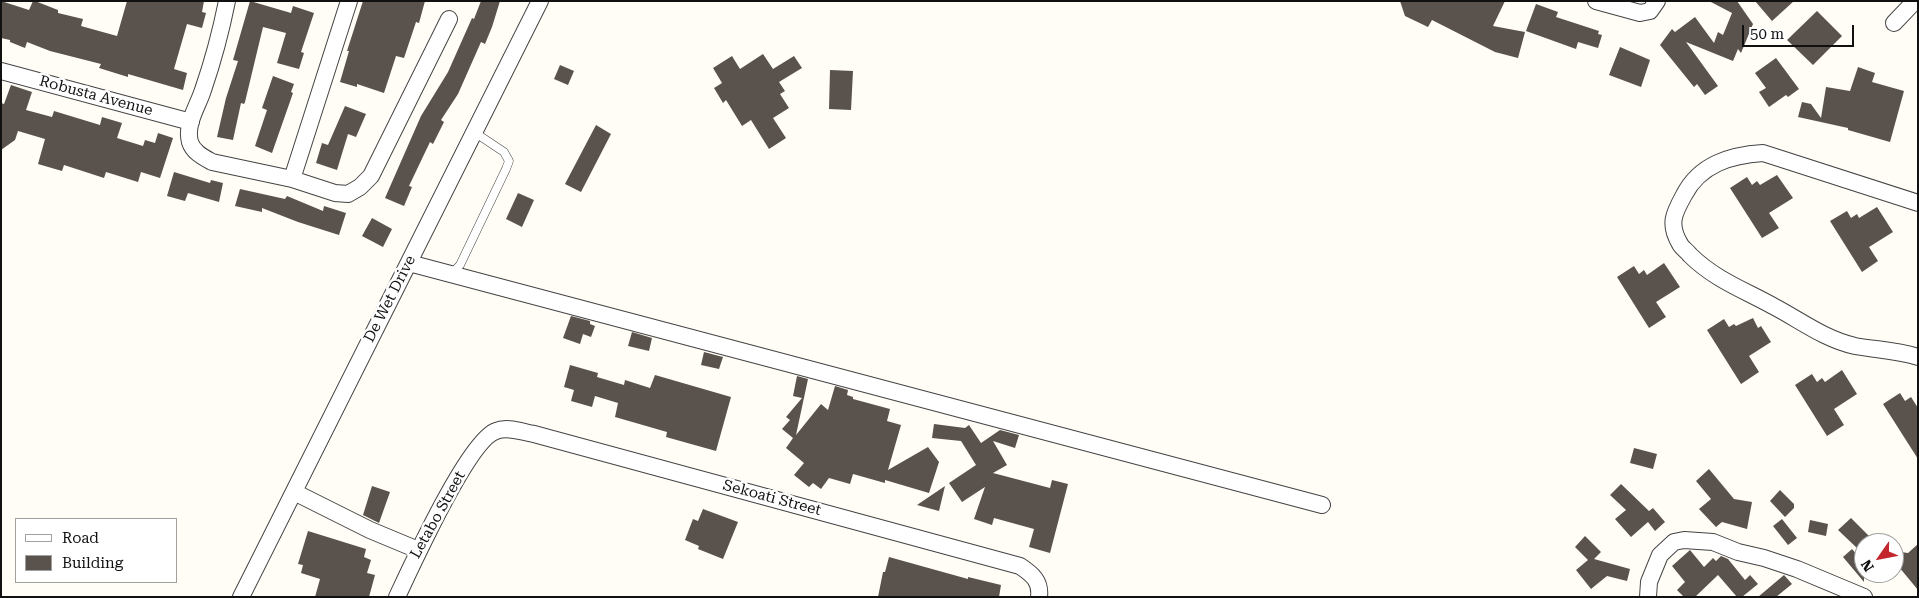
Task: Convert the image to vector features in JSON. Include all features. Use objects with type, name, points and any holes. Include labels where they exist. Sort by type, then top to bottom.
[{"type":"street","points":[[227,1],[202,92],[191,122],[190,143],[203,157],[212,162],[292,179],[335,193],[348,194],[360,187],[371,176],[449,19]]},
{"type":"street","points":[[292,179],[349,1]]},
{"type":"street","name":"De Wet Drive","points":[[241,597],[540,1]]},
{"type":"street","points":[[1596,1],[1640,13],[1650,11],[1657,1]]},
{"type":"street","points":[[1894,23],[1915,1]]},
{"type":"street","name":"Robusta Avenue","points":[[1,71],[191,122]]},
{"type":"street","points":[[1918,203],[1764,153],[1739,155],[1712,166],[1690,184],[1673,214],[1674,231],[1680,245],[1702,266],[1719,278],[1775,307],[1817,332],[1854,346],[1901,351],[1918,357]]},
{"type":"street","points":[[409,263],[1322,505]]},
{"type":"street","name":"Sekoati Street","points":[[485,437],[495,431],[505,429],[534,434],[1020,566],[1031,573],[1039,584],[1039,597]]},
{"type":"street","name":"Letabo Street","points":[[397,597],[418,550],[467,463],[485,437]]},
{"type":"street","points":[[294,492],[370,530],[418,550]]},
{"type":"street","points":[[1648,597],[1649,582],[1660,555],[1674,542],[1684,540],[1713,542],[1738,552],[1764,558],[1797,569],[1864,597]]},
{"type":"lane","points":[[447,273],[454,271],[460,265],[506,169],[508,161],[504,152],[474,132]]},
{"type":"building","points":[[1,1],[29,10],[33,1],[35,1],[58,10],[58,13],[83,19],[81,26],[117,36],[127,1],[204,1],[202,12],[206,13],[202,28],[187,24],[174,69],[187,73],[183,90],[128,74],[128,77],[99,68],[101,64],[50,51],[27,42],[25,48],[10,42],[10,40],[1,38]]},
{"type":"building","points":[[250,1],[291,13],[293,6],[314,13],[301,52],[304,53],[299,69],[277,63],[286,33],[263,27],[245,102],[244,104],[241,103],[233,140],[217,137],[226,98],[238,61],[233,60]]},
{"type":"building","points":[[363,1],[425,1],[419,23],[416,22],[404,58],[396,56],[384,93],[357,84],[357,87],[340,82],[349,51],[347,51]]},
{"type":"building","points":[[481,1],[500,1],[485,44],[481,42],[458,94],[441,120],[444,122],[433,144],[430,142],[409,186],[412,187],[404,206],[385,198],[421,116],[448,72]]},
{"type":"building","points":[[1400,1],[1505,1],[1493,26],[1525,32],[1518,58],[1495,52],[1432,20],[1428,27],[1405,16]]},
{"type":"building","points":[[1709,1],[1737,1],[1753,24],[1741,53],[1738,49],[1733,61],[1686,42],[1718,86],[1705,95],[1697,84],[1694,87],[1660,45],[1672,29],[1675,32],[1695,17],[1714,43],[1718,32],[1723,35],[1732,13]]},
{"type":"building","points":[[1755,1],[1794,1],[1772,21]]},
{"type":"building","points":[[1536,4],[1558,12],[1556,17],[1599,31],[1598,34],[1602,35],[1598,48],[1578,42],[1576,49],[1526,31]]},
{"type":"building","points":[[1817,11],[1842,36],[1813,65],[1787,40]]},
{"type":"building","points":[[1620,47],[1650,60],[1641,87],[1609,75]]},
{"type":"building","points":[[763,54],[773,69],[794,56],[802,68],[779,82],[785,91],[780,94],[789,108],[773,118],[786,138],[769,149],[751,120],[742,126],[726,100],[723,103],[714,88],[722,83],[713,68],[732,56],[740,69]]},
{"type":"building","points":[[1776,58],[1799,89],[1788,97],[1786,95],[1769,107],[1759,92],[1766,88],[1755,73]]},
{"type":"building","points":[[560,65],[574,71],[568,85],[554,79]]},
{"type":"building","points":[[1858,67],[1875,73],[1872,82],[1904,91],[1890,142],[1848,130],[1848,128],[1798,117],[1802,102],[1811,104],[1821,118],[1826,87],[1850,91]]},
{"type":"building","points":[[830,70],[853,71],[851,110],[829,109]]},
{"type":"building","points":[[273,76],[294,84],[291,92],[293,93],[272,153],[255,146],[267,110],[262,108]]},
{"type":"building","points":[[11,85],[32,92],[26,110],[52,117],[54,111],[100,125],[102,117],[122,123],[117,138],[143,146],[145,140],[155,143],[158,133],[173,138],[160,178],[141,172],[138,182],[106,172],[104,178],[64,165],[62,171],[38,164],[45,139],[18,131],[15,140],[1,150],[1,103],[4,104]]},
{"type":"building","points":[[345,106],[366,114],[356,137],[348,134],[337,170],[316,163],[322,143],[328,145]]},
{"type":"building","points":[[596,125],[611,134],[581,192],[565,184]]},
{"type":"building","points":[[174,172],[210,183],[211,180],[223,183],[219,202],[188,193],[185,201],[167,196]]},
{"type":"building","points":[[1777,175],[1793,198],[1769,213],[1779,228],[1762,238],[1730,188],[1747,177],[1752,185],[1757,181],[1760,185]]},
{"type":"building","points":[[240,189],[285,199],[287,196],[323,211],[324,206],[346,213],[339,235],[262,208],[262,212],[235,206]]},
{"type":"building","points":[[518,193],[534,200],[522,227],[506,219]]},
{"type":"building","points":[[1877,207],[1893,232],[1869,247],[1878,261],[1862,272],[1830,221],[1847,211],[1851,218],[1857,214],[1859,218]]},
{"type":"building","points":[[372,218],[392,229],[383,247],[362,236]]},
{"type":"building","points":[[1664,263],[1680,287],[1656,302],[1666,317],[1649,328],[1617,277],[1634,266],[1639,274],[1644,270],[1647,275]]},
{"type":"building","points":[[571,316],[590,321],[590,324],[595,326],[591,337],[583,334],[580,344],[563,338]]},
{"type":"building","points":[[1753,318],[1758,328],[1761,326],[1771,342],[1749,356],[1759,372],[1741,384],[1707,330],[1724,319],[1729,327],[1734,324],[1736,326]]},
{"type":"building","points":[[632,332],[652,338],[649,351],[628,346]]},
{"type":"building","points":[[704,352],[723,357],[719,369],[701,365]]},
{"type":"building","points":[[570,365],[598,373],[597,377],[624,385],[625,380],[650,388],[655,375],[731,397],[716,451],[666,437],[667,432],[615,417],[618,403],[595,396],[592,407],[571,401],[574,390],[564,387]]},
{"type":"building","points":[[1842,370],[1857,394],[1834,409],[1844,425],[1827,436],[1795,385],[1812,374],[1817,382],[1822,378],[1825,382]]},
{"type":"building","points":[[797,376],[808,379],[796,435],[821,404],[828,410],[835,386],[848,390],[847,395],[853,397],[853,399],[890,409],[887,421],[901,425],[888,470],[928,447],[939,462],[929,493],[885,480],[885,483],[853,474],[850,484],[829,478],[821,489],[813,483],[809,487],[794,475],[804,463],[786,448],[793,438],[782,429],[790,420],[786,417],[802,398],[793,396]]},
{"type":"building","points":[[1900,393],[1905,401],[1911,397],[1918,408],[1918,459],[1883,404]]},
{"type":"building","points":[[934,424],[965,428],[969,425],[981,443],[1000,430],[1019,435],[1015,448],[993,441],[1007,465],[993,473],[1050,488],[1052,480],[1068,484],[1050,553],[1029,547],[1034,529],[994,518],[992,525],[974,519],[985,487],[962,502],[949,483],[976,465],[961,441],[932,438]]},
{"type":"building","points":[[1634,448],[1657,454],[1653,469],[1630,463]]},
{"type":"building","points":[[1709,469],[1734,499],[1752,502],[1747,529],[1722,522],[1716,527],[1699,509],[1711,499],[1696,481]]},
{"type":"building","points":[[1621,484],[1649,511],[1653,508],[1665,522],[1655,531],[1648,522],[1631,537],[1615,519],[1626,510],[1610,495]]},
{"type":"building","points":[[372,486],[390,492],[379,523],[363,515]]},
{"type":"building","points":[[945,486],[939,511],[917,505]]},
{"type":"building","points":[[1780,490],[1794,504],[1794,508],[1785,517],[1770,501]]},
{"type":"building","points":[[703,509],[738,522],[723,559],[698,549],[699,546],[685,540],[693,519],[698,521]]},
{"type":"building","points":[[1851,518],[1866,533],[1854,533],[1854,545],[1838,530]]},
{"type":"building","points":[[1782,519],[1797,538],[1788,545],[1773,526]]},
{"type":"building","points":[[1810,520],[1828,524],[1826,536],[1808,532]]},
{"type":"building","points":[[308,531],[366,549],[364,557],[371,560],[367,573],[375,575],[369,597],[315,597],[320,579],[301,573],[303,565],[298,564]]},
{"type":"building","points":[[1585,536],[1601,552],[1594,559],[1630,569],[1627,581],[1607,576],[1591,589],[1576,570],[1588,560],[1575,547]]},
{"type":"building","points":[[1918,544],[1918,590],[1904,573],[1904,552],[1908,553]]},
{"type":"building","points":[[1852,549],[1854,551],[1854,570],[1843,557]]},
{"type":"building","points":[[1690,550],[1704,567],[1713,558],[1716,561],[1721,556],[1728,559],[1745,580],[1750,575],[1758,584],[1742,597],[1737,597],[1718,575],[1695,597],[1684,597],[1677,590],[1685,582],[1672,566]]},
{"type":"building","points":[[889,557],[968,579],[968,577],[1001,585],[999,597],[878,597],[883,572],[885,572]]},
{"type":"building","points":[[1784,575],[1792,584],[1776,597],[1758,597]]}]
